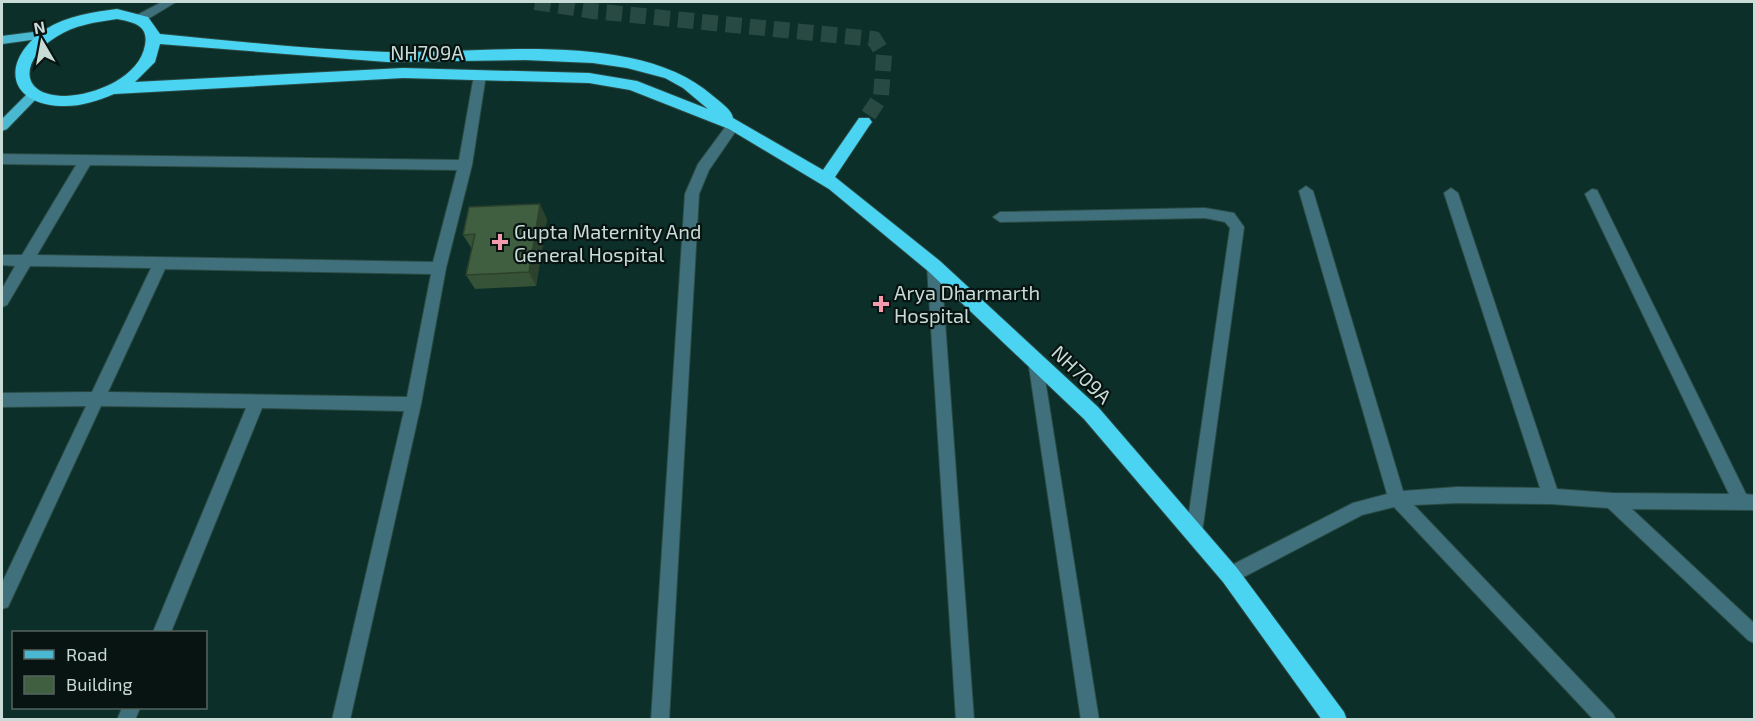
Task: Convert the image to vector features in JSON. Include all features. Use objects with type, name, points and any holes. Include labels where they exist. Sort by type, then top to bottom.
[{"type":"highway","points":[[117,14],[139,19],[151,28],[155,39],[150,58],[137,73],[112,89],[88,98],[59,101],[33,95],[23,87],[19,72],[27,54],[49,34],[86,18],[117,14]]},
{"type":"highway","name":"NH709A","points":[[155,39],[388,57],[586,57],[630,63],[663,72],[691,84],[734,125]]},
{"type":"highway","points":[[2,72],[19,72]]},
{"type":"highway","name":"NH709A","points":[[112,89],[403,73],[589,78],[632,85],[734,125],[825,180],[934,266],[1091,413],[1230,575],[1336,720]]},
{"type":"highway","points":[[825,180],[864,122]]},
{"type":"main road","points":[[2,40],[49,34]]},
{"type":"main road","points":[[2,126],[33,95]]},
{"type":"street","points":[[139,19],[170,2]]},
{"type":"street","points":[[341,720],[413,404],[439,268],[465,165],[480,75]]},
{"type":"street","points":[[660,720],[692,194],[703,168],[734,125]]},
{"type":"street","points":[[2,159],[465,165]]},
{"type":"street","points":[[2,301],[86,160]]},
{"type":"street","points":[[1306,190],[1397,499],[1607,720]]},
{"type":"street","points":[[1451,193],[1551,496]]},
{"type":"street","points":[[1230,575],[1359,508],[1397,499],[1457,495],[1551,496],[1612,501],[1748,502],[1592,194]]},
{"type":"street","points":[[1000,217],[1205,213],[1230,217],[1237,227],[1194,532]]},
{"type":"street","points":[[2,261],[439,268]]},
{"type":"street","points":[[2,602],[160,264]]},
{"type":"street","points":[[934,266],[965,720]]},
{"type":"street","points":[[1035,360],[1090,720]]},
{"type":"street","points":[[2,400],[98,399],[413,404]]},
{"type":"street","points":[[163,631],[257,401]]},
{"type":"street","points":[[1612,501],[1755,634]]},
{"type":"building","points":[[540,204],[529,272],[466,275],[475,234],[463,235],[469,207]]},
{"type":"tunnel","points":[[535,2],[593,11],[874,39],[884,55],[881,96],[864,122]]},
{"type":"place","name":"Gupta Maternity And General Hospital","points":[[500,242]]},
{"type":"place","name":"Arya Dharmarth Hospital","points":[[881,304]]}]
